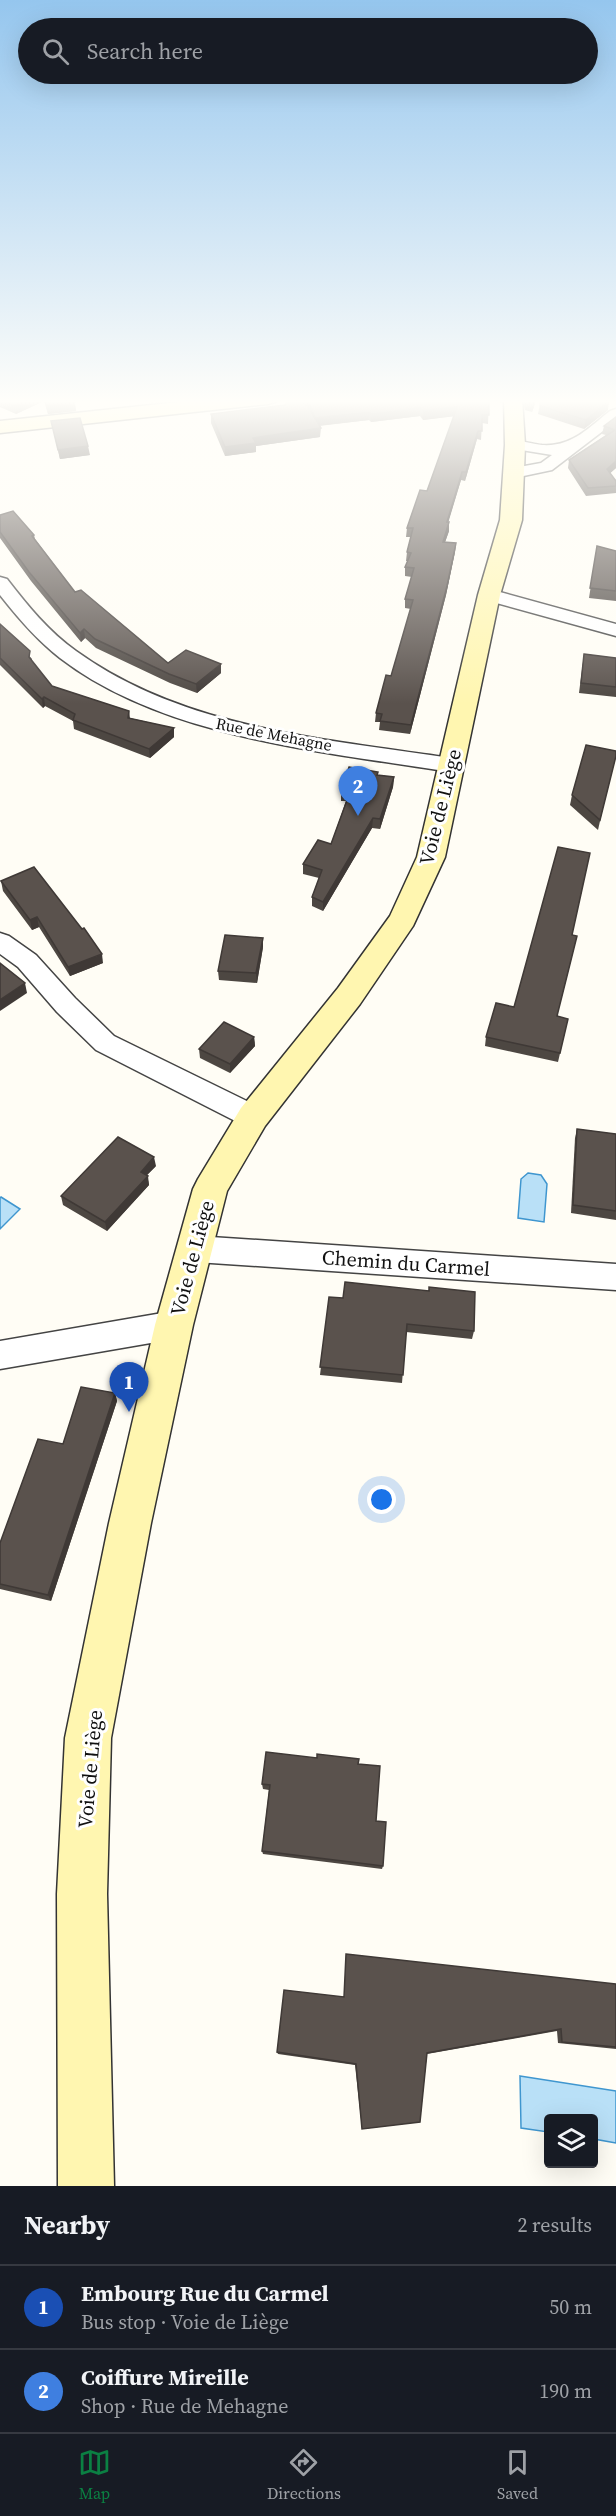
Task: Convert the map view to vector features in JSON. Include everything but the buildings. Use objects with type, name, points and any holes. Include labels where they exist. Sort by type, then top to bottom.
[{"type":"street","name":"Voie de Liège","points":[[86,2186],[82,1894],[88,1738],[130,1523],[174,1325],[196,1249],[210,1189],[281,1078],[349,996],[403,919],[431,857],[489,595],[511,520],[512,500]]},
{"type":"street","name":"Rue de Mehagne","points":[[0,583],[47,637],[79,663],[131,691],[188,716],[242,731],[451,765]]},
{"type":"street","points":[[489,595],[616,630]]},
{"type":"street","points":[[0,942],[27,961],[66,1005],[105,1043],[254,1117]]},
{"type":"street","name":"Chemin du Carmel","points":[[196,1249],[616,1277]]},
{"type":"street","points":[[0,1355],[174,1325]]},
{"type":"water","points":[[528,1173],[541,1175],[547,1184],[544,1222],[518,1218],[521,1179]]},
{"type":"water","points":[[0,1198],[20,1209],[0,1229]]},
{"type":"water","points":[[520,2076],[616,2091],[616,2143],[598,2140],[598,2114],[544,2114],[544,2131],[521,2128]]},
{"type":"place","name":"Coiffure Mireille","points":[[358,816]]},
{"type":"place","name":"Embourg Rue du Carmel","points":[[129,1412]]}]
